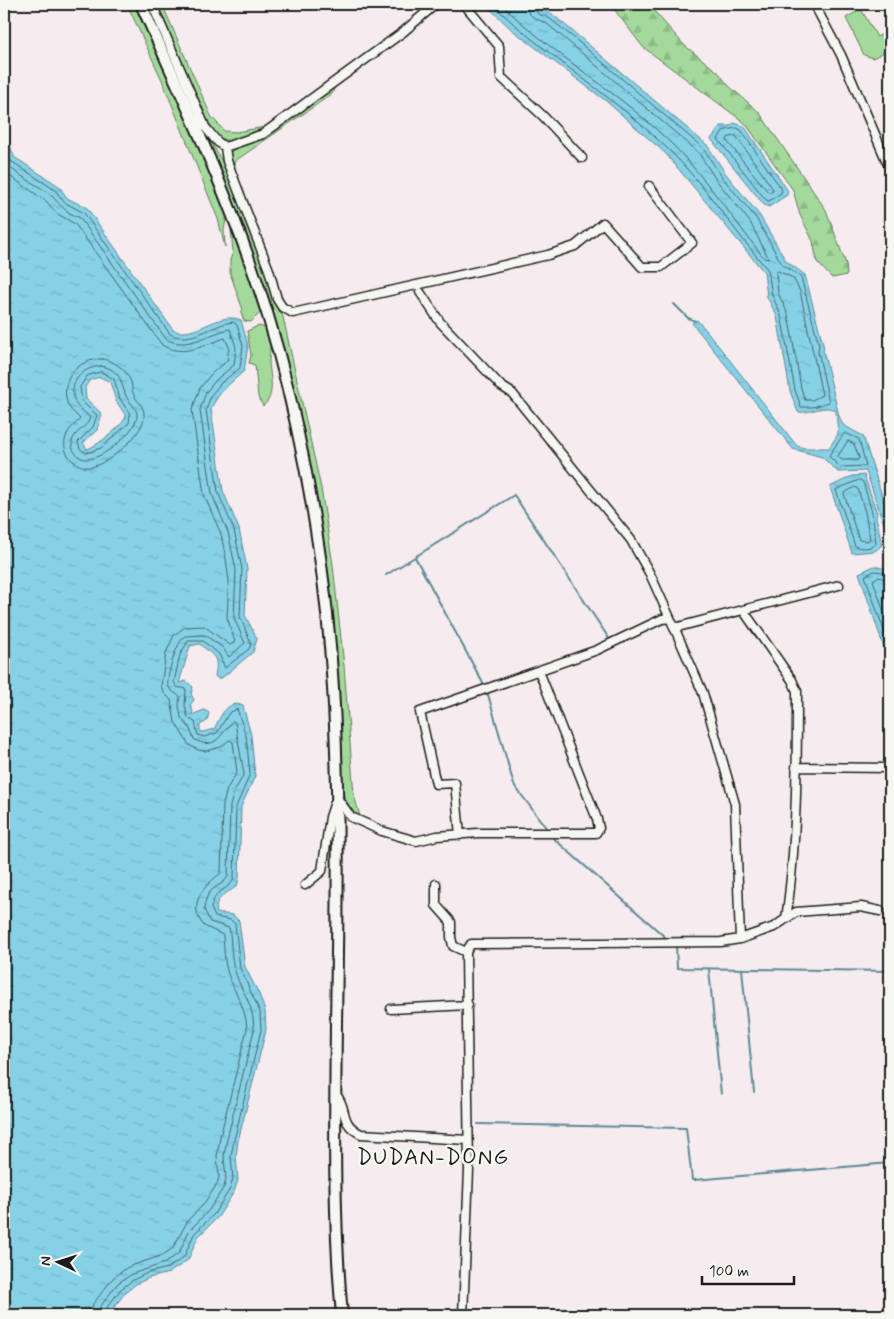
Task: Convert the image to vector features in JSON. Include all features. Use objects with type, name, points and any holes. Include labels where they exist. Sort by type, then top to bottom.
[{"type":"street","points":[[141,4],[222,190],[260,294],[298,438],[321,566],[333,687],[337,798],[336,1231],[342,1315]]},
{"type":"street","points":[[152,4],[204,124],[218,142],[225,147],[227,161],[269,270],[277,299],[282,308],[293,313],[548,254],[575,246],[603,223],[642,267],[662,268],[692,243],[649,186]]},
{"type":"street","points":[[225,147],[263,134],[403,32],[436,4]]},
{"type":"street","points":[[464,4],[499,46],[501,77],[543,116],[582,158]]},
{"type":"street","points":[[814,4],[841,55],[890,169]]},
{"type":"street","points":[[191,118],[204,124]]},
{"type":"street","points":[[420,292],[440,322],[500,386],[512,393],[631,540],[650,574],[703,693],[735,804],[740,939]]},
{"type":"street","points":[[674,628],[839,585]]},
{"type":"street","points":[[743,610],[792,680],[796,691],[796,768],[790,891],[786,919]]},
{"type":"street","points":[[460,835],[455,783],[436,784],[420,712],[597,650],[662,619],[670,618]]},
{"type":"street","points":[[337,798],[351,817],[367,825],[416,841],[423,838],[460,835],[592,834],[598,831],[597,818],[539,671]]},
{"type":"street","points":[[796,768],[890,768]]},
{"type":"street","points":[[305,885],[322,871],[330,817],[337,798]]},
{"type":"street","points":[[436,884],[436,905],[451,922],[450,937],[453,946],[466,952]]},
{"type":"street","points":[[463,1315],[468,1140],[466,952],[471,944],[721,942],[740,939],[774,927],[796,912],[862,907],[880,911]]},
{"type":"street","points":[[391,1009],[468,1005]]},
{"type":"street","points":[[335,1094],[340,1099],[345,1120],[352,1130],[361,1134],[468,1140]]},
{"type":"street","points":[[337,1315],[341,1302]]},
{"type":"green space","points":[[127,4],[137,4],[197,138],[227,214],[224,230],[225,247],[218,219],[162,80]]},
{"type":"green space","points":[[157,4],[162,4],[211,116],[224,131],[236,132],[265,127],[250,136],[239,140],[227,141],[222,139],[207,125]]},
{"type":"green space","points":[[610,4],[648,4],[684,45],[718,72],[729,86],[759,112],[826,210],[846,264],[847,275],[832,278],[817,262],[813,241],[800,215],[793,190],[745,123],[643,47]]},
{"type":"green space","points":[[861,9],[877,37],[890,30],[890,49],[873,58],[864,55],[846,18]]},
{"type":"green space","points":[[336,84],[332,94],[235,161],[235,173],[228,155],[231,152],[276,127]]},
{"type":"green space","points":[[201,124],[224,165],[283,317],[321,488],[333,565],[344,666],[354,795],[361,820],[353,814],[341,790],[337,674],[327,569],[316,500],[296,410]]},
{"type":"green space","points":[[231,229],[262,311],[251,322],[244,321],[241,312],[243,310],[230,273],[230,260],[233,252]]},
{"type":"green space","points":[[258,326],[267,328],[270,341],[271,390],[270,396],[263,406],[258,397],[255,365],[249,363],[251,355],[247,331]]},
{"type":"water","points":[[485,4],[535,4],[542,10],[551,13],[707,145],[726,174],[760,216],[786,261],[805,275],[839,416],[843,425],[863,436],[890,521],[890,542],[866,471],[838,472],[822,457],[793,449],[692,323],[697,320],[706,330],[797,446],[829,448],[838,434],[836,411],[823,408],[808,412],[798,412],[790,391],[777,316],[767,297],[764,272],[666,154],[606,101],[511,29]]},
{"type":"water","points":[[734,123],[744,126],[788,191],[787,195],[769,207],[764,205],[711,139],[721,126],[730,126]]},
{"type":"water","points":[[4,127],[14,157],[59,186],[67,198],[87,208],[173,330],[181,332],[190,331],[224,319],[241,320],[248,346],[244,371],[221,393],[211,409],[223,491],[239,529],[247,569],[245,615],[257,639],[253,652],[218,679],[215,676],[216,661],[214,657],[200,644],[190,646],[179,683],[186,681],[193,687],[191,694],[194,700],[190,705],[193,711],[192,715],[204,710],[209,713],[207,721],[200,725],[200,731],[214,729],[225,710],[237,704],[243,706],[251,735],[255,776],[241,807],[239,878],[237,886],[222,896],[216,908],[217,913],[233,915],[239,921],[245,967],[259,994],[265,1011],[266,1030],[238,1141],[236,1156],[238,1180],[234,1192],[218,1217],[198,1237],[188,1260],[169,1273],[149,1278],[136,1284],[125,1293],[108,1315],[4,1315]],"holes":[[[100,377],[110,382],[116,401],[126,416],[120,425],[109,435],[87,449],[83,443],[97,430],[102,414],[86,399],[85,387],[90,380]]]},
{"type":"water","points":[[864,475],[877,513],[876,517],[882,545],[875,551],[852,553],[830,487],[852,476]]},
{"type":"water","points":[[874,566],[890,570],[890,653],[885,651],[859,573]]},
{"type":"waterway","points":[[674,304],[688,318],[695,321]]},
{"type":"waterway","points":[[386,575],[514,495],[610,640]]},
{"type":"waterway","points":[[415,557],[485,687]]},
{"type":"waterway","points":[[487,691],[514,785],[547,829]]},
{"type":"waterway","points":[[551,836],[665,937]]},
{"type":"waterway","points":[[676,944],[677,968],[890,971]]},
{"type":"waterway","points":[[709,969],[721,1094]]},
{"type":"waterway","points":[[742,969],[754,1092]]},
{"type":"waterway","points":[[478,1124],[686,1128],[692,1180]]},
{"type":"waterway","points":[[694,1180],[890,1163]]},
{"type":"district","name":"DUDAN-DONG","points":[[433,1158]]}]
